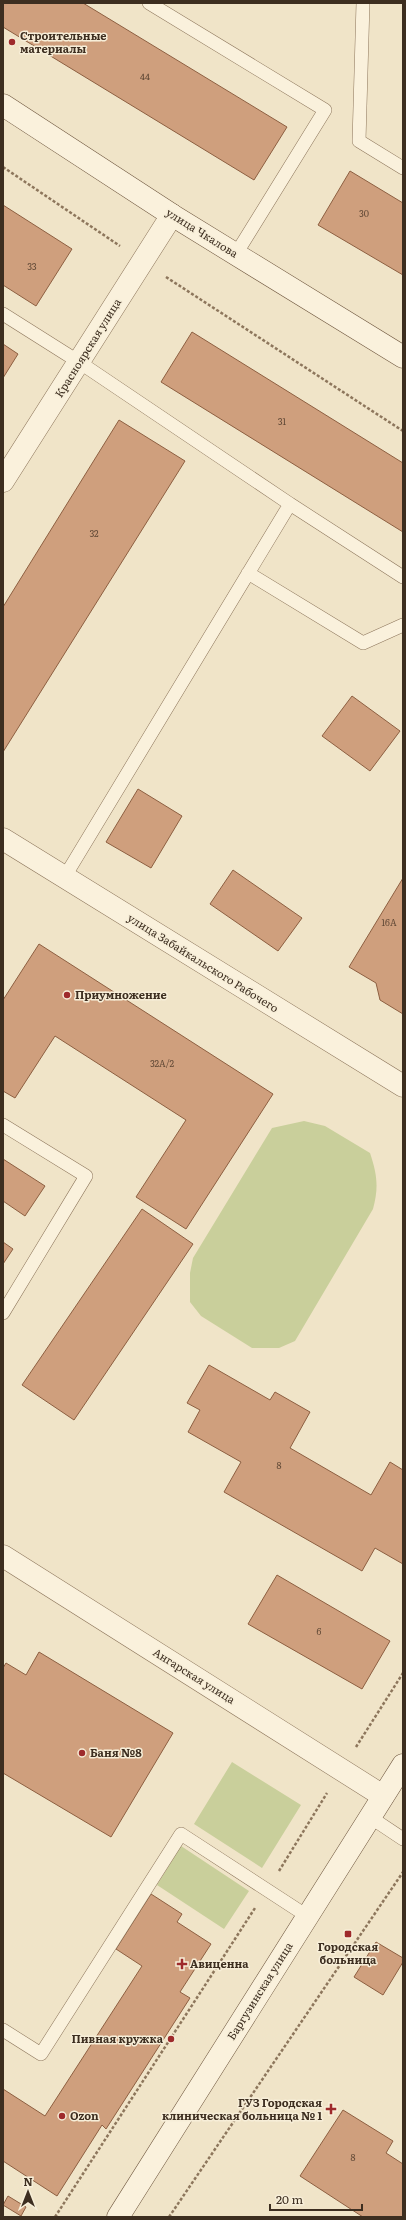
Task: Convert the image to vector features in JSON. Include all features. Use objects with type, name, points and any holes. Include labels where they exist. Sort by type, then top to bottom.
[{"type":"street","name":"улица Чкалова","points":[[3,105],[172,215],[403,357]]},
{"type":"street","name":"Красноярская улица","points":[[3,481],[172,215]]},
{"type":"street","name":"улица Забайкальского Рабочего","points":[[3,838],[64,878],[403,1086]]},
{"type":"street","name":"Ангарская улица","points":[[5,1563],[383,1796]]},
{"type":"street","name":"Баргузинская улица","points":[[118,2217],[403,1765]]},
{"type":"lane","points":[[149,3],[325,110],[236,254]]},
{"type":"lane","points":[[363,3],[359,141],[403,168]]},
{"type":"lane","points":[[3,314],[79,362],[290,504],[403,577]]},
{"type":"lane","points":[[64,878],[290,504]]},
{"type":"lane","points":[[248,573],[362,643],[403,625]]},
{"type":"lane","points":[[3,1125],[86,1176],[3,1313]]},
{"type":"lane","points":[[370,1818],[403,1839]]},
{"type":"lane","points":[[3,2030],[41,2054],[181,1834],[307,1916]]},
{"type":"path","points":[[3,167],[143,262],[403,431]]},
{"type":"path","points":[[55,2217],[267,1890],[403,1672]]},
{"type":"path","points":[[169,2217],[403,1872]]},
{"type":"green space","points":[[304,1121],[325,1126],[370,1153],[377,1187],[375,1201],[373,1209],[295,1341],[279,1348],[252,1348],[201,1316],[190,1302],[190,1273],[193,1258],[272,1128]]},
{"type":"green space","points":[[232,1762],[301,1805],[262,1868],[194,1824]]},
{"type":"green space","points":[[181,1846],[249,1891],[224,1929],[157,1885]]},
{"type":"building","points":[[3,3],[83,3],[287,127],[254,180],[3,27]]},
{"type":"building","points":[[350,171],[403,203],[403,275],[318,225]]},
{"type":"building","points":[[3,205],[72,249],[36,306],[3,285]]},
{"type":"building","points":[[192,332],[403,463],[403,532],[161,382]]},
{"type":"building","points":[[3,344],[18,354],[3,378]]},
{"type":"building","points":[[119,420],[185,461],[3,752],[3,607]]},
{"type":"building","points":[[352,696],[400,731],[370,771],[322,736]]},
{"type":"building","points":[[138,789],[182,816],[151,868],[106,842]]},
{"type":"building","points":[[233,870],[302,918],[278,951],[210,904]]},
{"type":"building","points":[[403,878],[403,1014],[380,1000],[376,983],[349,967]]},
{"type":"building","points":[[39,944],[273,1094],[186,1229],[136,1197],[186,1120],[55,1036],[15,1098],[3,1091],[3,1000]]},
{"type":"building","points":[[3,1159],[45,1186],[25,1216],[3,1201]]},
{"type":"building","points":[[142,1209],[193,1244],[74,1420],[22,1385]]},
{"type":"building","points":[[3,1242],[13,1249],[3,1264]]},
{"type":"building","points":[[209,1365],[270,1400],[275,1392],[310,1412],[290,1448],[371,1495],[390,1462],[403,1470],[403,1564],[375,1548],[362,1571],[224,1492],[241,1462],[188,1432],[200,1410],[187,1403]]},
{"type":"building","points":[[277,1575],[390,1641],[362,1689],[248,1624]]},
{"type":"building","name":"Баня №8","points":[[39,1652],[173,1733],[111,1837],[3,1773],[3,1668],[6,1663],[26,1675]]},
{"type":"building","points":[[151,1894],[182,1914],[177,1922],[211,1944],[180,1992],[190,1998],[106,2129],[102,2125],[57,2196],[3,2161],[3,2089],[45,2116],[142,1966],[116,1949]]},
{"type":"building","points":[[376,1942],[403,1958],[403,1962],[383,1995],[354,1977]]},
{"type":"building","points":[[343,2110],[393,2141],[386,2153],[403,2164],[403,2217],[363,2217],[300,2176]]},
{"type":"building","points":[[8,2196],[26,2207],[21,2216],[3,2205]]},
{"type":"place","name":"Строительные материалы","points":[[12,42]]},
{"type":"place","name":"Приумножение","points":[[67,995]]},
{"type":"place","name":"Баня №8","points":[[82,1753]]},
{"type":"place","name":"Городская больница","points":[[348,1934]]},
{"type":"place","name":"Авиценна","points":[[182,1964]]},
{"type":"place","name":"Пивная кружка","points":[[171,2039]]},
{"type":"place","name":"ГУЗ Городская клиническая больница № 1","points":[[331,2109]]},
{"type":"place","name":"Ozon","points":[[62,2116]]}]
